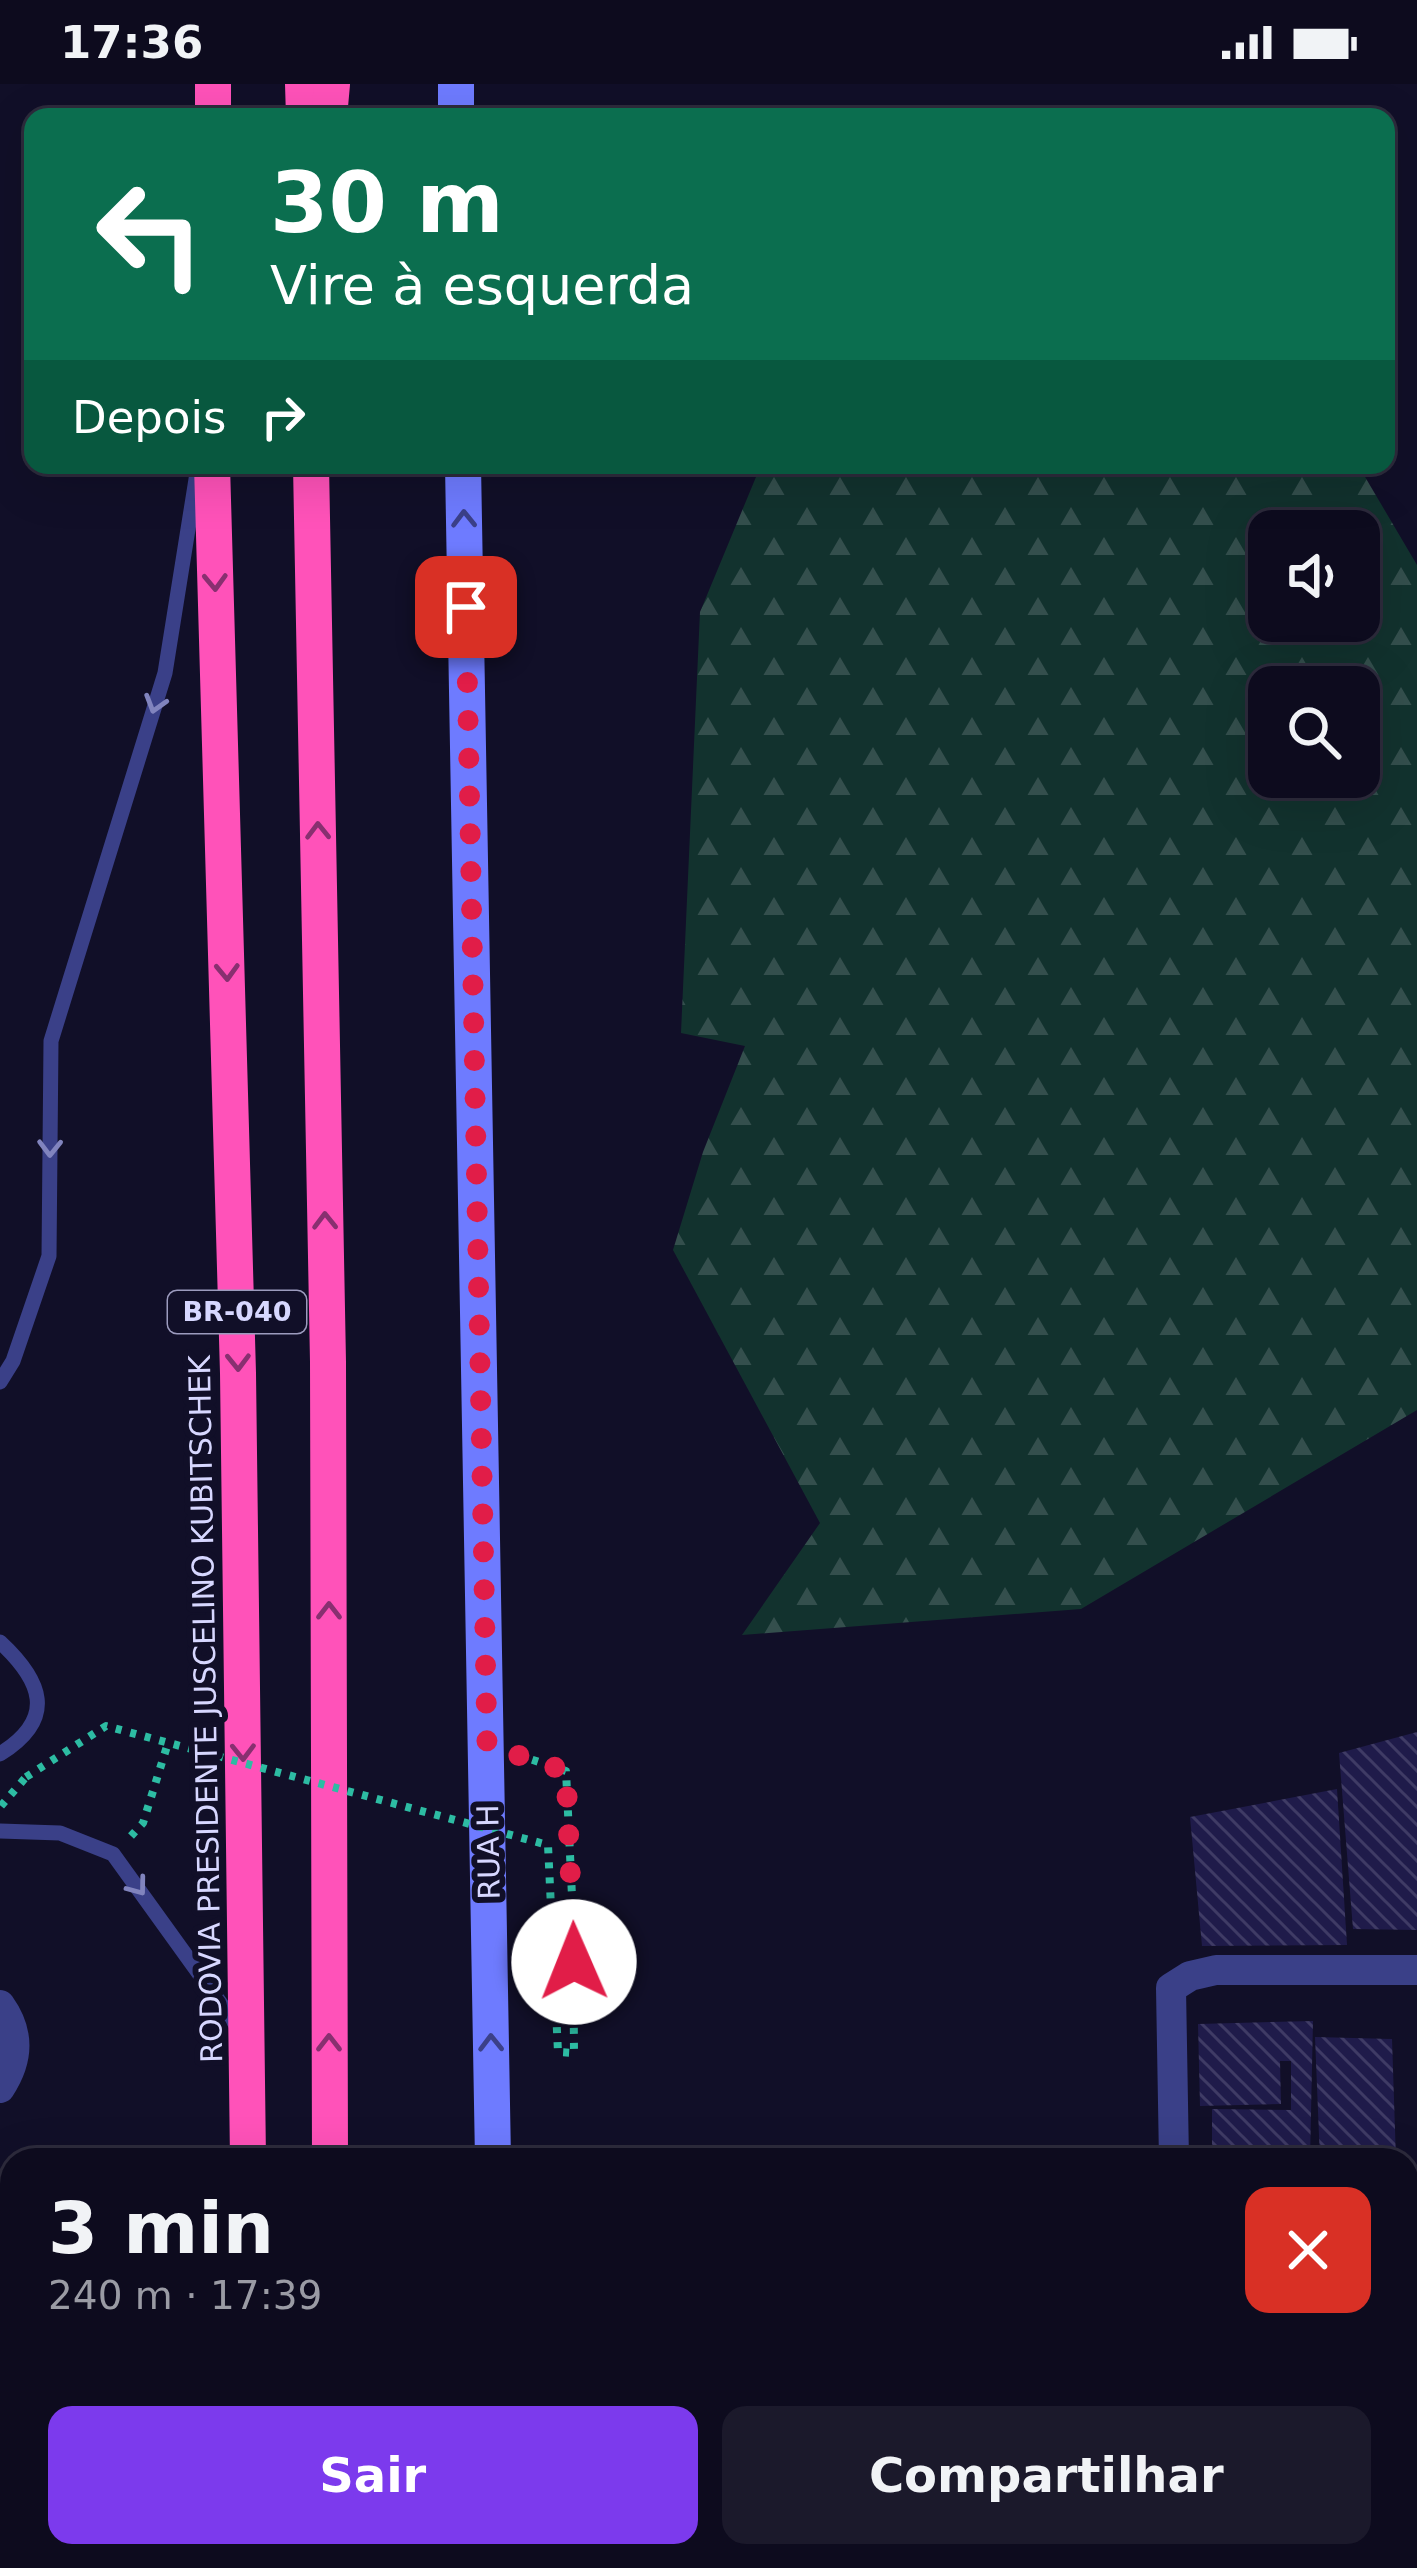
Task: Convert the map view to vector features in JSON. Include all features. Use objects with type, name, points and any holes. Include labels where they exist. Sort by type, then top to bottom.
[{"type":"highway","name":"RODOVIA PRESIDENTE JUSCELINO KUBITSCHEK","points":[[212,474],[238,1373],[248,2148]]},
{"type":"highway","name":"BR-040","points":[[311,474],[328,1386],[329,2148]]},
{"type":"main road","name":"RUA H","points":[[463,474],[493,2148]]},
{"type":"street","points":[[1174,2148],[1171,1988],[1190,1976],[1216,1970],[1417,1970]]},
{"type":"street","points":[[0,2005],[13,2025],[17,2047],[12,2069],[0,2088]]},
{"type":"lane","points":[[0,1382],[13,1361],[49,1256],[51,1041],[165,673],[197,474]]},
{"type":"lane","points":[[0,1642],[37,1684],[37,1707],[28,1728],[0,1754]]},
{"type":"lane","points":[[0,1831],[60,1833],[113,1854],[246,2040]]},
{"type":"path","points":[[0,1807],[26,1777],[106,1726],[548,1844],[558,2052],[574,2053],[574,1916],[566,1771],[487,1745]]},
{"type":"path","points":[[143,1822],[168,1743]]},
{"type":"green space","points":[[757,474],[1363,474],[1417,565],[1417,1410],[1081,1609],[742,1635],[820,1523],[673,1250],[703,1152],[745,1046],[681,1033],[700,612]]},
{"type":"building","points":[[1417,1732],[1417,1930],[1353,1929],[1339,1753]]},
{"type":"building","points":[[1337,1789],[1347,1945],[1202,1946],[1190,1817]]},
{"type":"building","points":[[1313,2021],[1310,2148],[1212,2148],[1212,2109],[1291,2110],[1291,2061],[1280,2061],[1281,2104],[1200,2106],[1198,2024]]},
{"type":"building","points":[[1315,2037],[1392,2039],[1396,2148],[1320,2148]]},
{"type":"route","points":[[466,607],[487,1745],[566,1771],[574,1962]]}]
